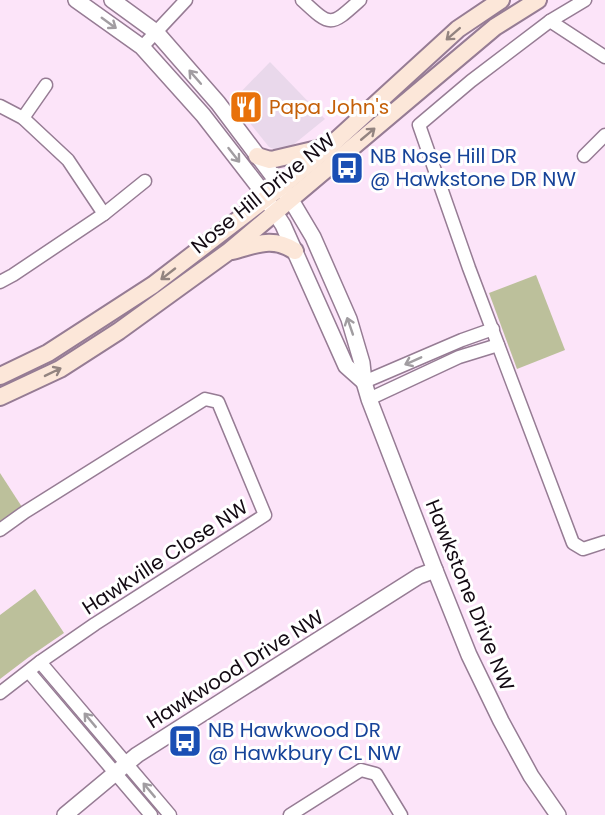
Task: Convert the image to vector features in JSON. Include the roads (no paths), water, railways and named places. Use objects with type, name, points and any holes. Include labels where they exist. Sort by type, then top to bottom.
[{"type":"main road","name":"Nose Hill Drive NW","points":[[0,397],[60,369],[119,331],[228,252],[275,212],[286,194],[330,146],[458,29],[501,0]]},
{"type":"main road","name":"Nose Hill Drive NW","points":[[0,376],[48,353],[144,292],[266,198],[286,194],[495,27],[538,0]]},
{"type":"main road","points":[[257,156],[275,159],[330,146]]},
{"type":"main road","points":[[228,252],[274,242],[286,245],[295,251]]},
{"type":"street","name":"Hawkstone Drive NW","points":[[76,0],[142,46],[203,115],[266,198],[295,251],[346,366],[364,382]]},
{"type":"street","name":"Hawkstone Drive NW","points":[[112,0],[156,32],[218,103],[286,194],[313,237],[349,319],[362,363],[369,399],[469,655],[531,776],[558,815]]},
{"type":"street","points":[[142,46],[186,0]]},
{"type":"street","points":[[302,0],[321,18],[331,21],[336,20],[360,0]]},
{"type":"street","points":[[585,0],[550,21],[471,81],[419,126],[469,268],[573,543],[583,549],[605,542]]},
{"type":"street","points":[[550,21],[605,57]]},
{"type":"street","points":[[23,118],[46,85]]},
{"type":"street","points":[[203,115],[218,103]]},
{"type":"street","points":[[0,106],[23,118],[68,160],[104,214]]},
{"type":"street","points":[[584,156],[605,135]]},
{"type":"street","points":[[0,282],[104,214],[145,181]]},
{"type":"street","points":[[364,382],[493,329]]},
{"type":"street","points":[[369,399],[459,357],[498,345]]},
{"type":"street","name":"Hawkville Close NW","points":[[0,530],[205,399],[218,402],[265,515],[40,662],[0,693]]},
{"type":"street","name":"Hawkwood Drive NW","points":[[65,815],[137,755],[419,576],[435,570]]},
{"type":"street","points":[[40,662],[122,769],[151,815]]},
{"type":"street","points":[[29,672],[122,769],[170,815]]},
{"type":"street","points":[[290,815],[361,770],[376,774],[400,815]]},
{"type":"place","name":"Papa John's","points":[[246,107]]},
{"type":"place","name":"NB Nose Hill DR @ Hawkstone DR NW","points":[[347,168]]},
{"type":"place","name":"NB Hawkwood DR @ Hawkbury CL NW","points":[[185,741]]}]
